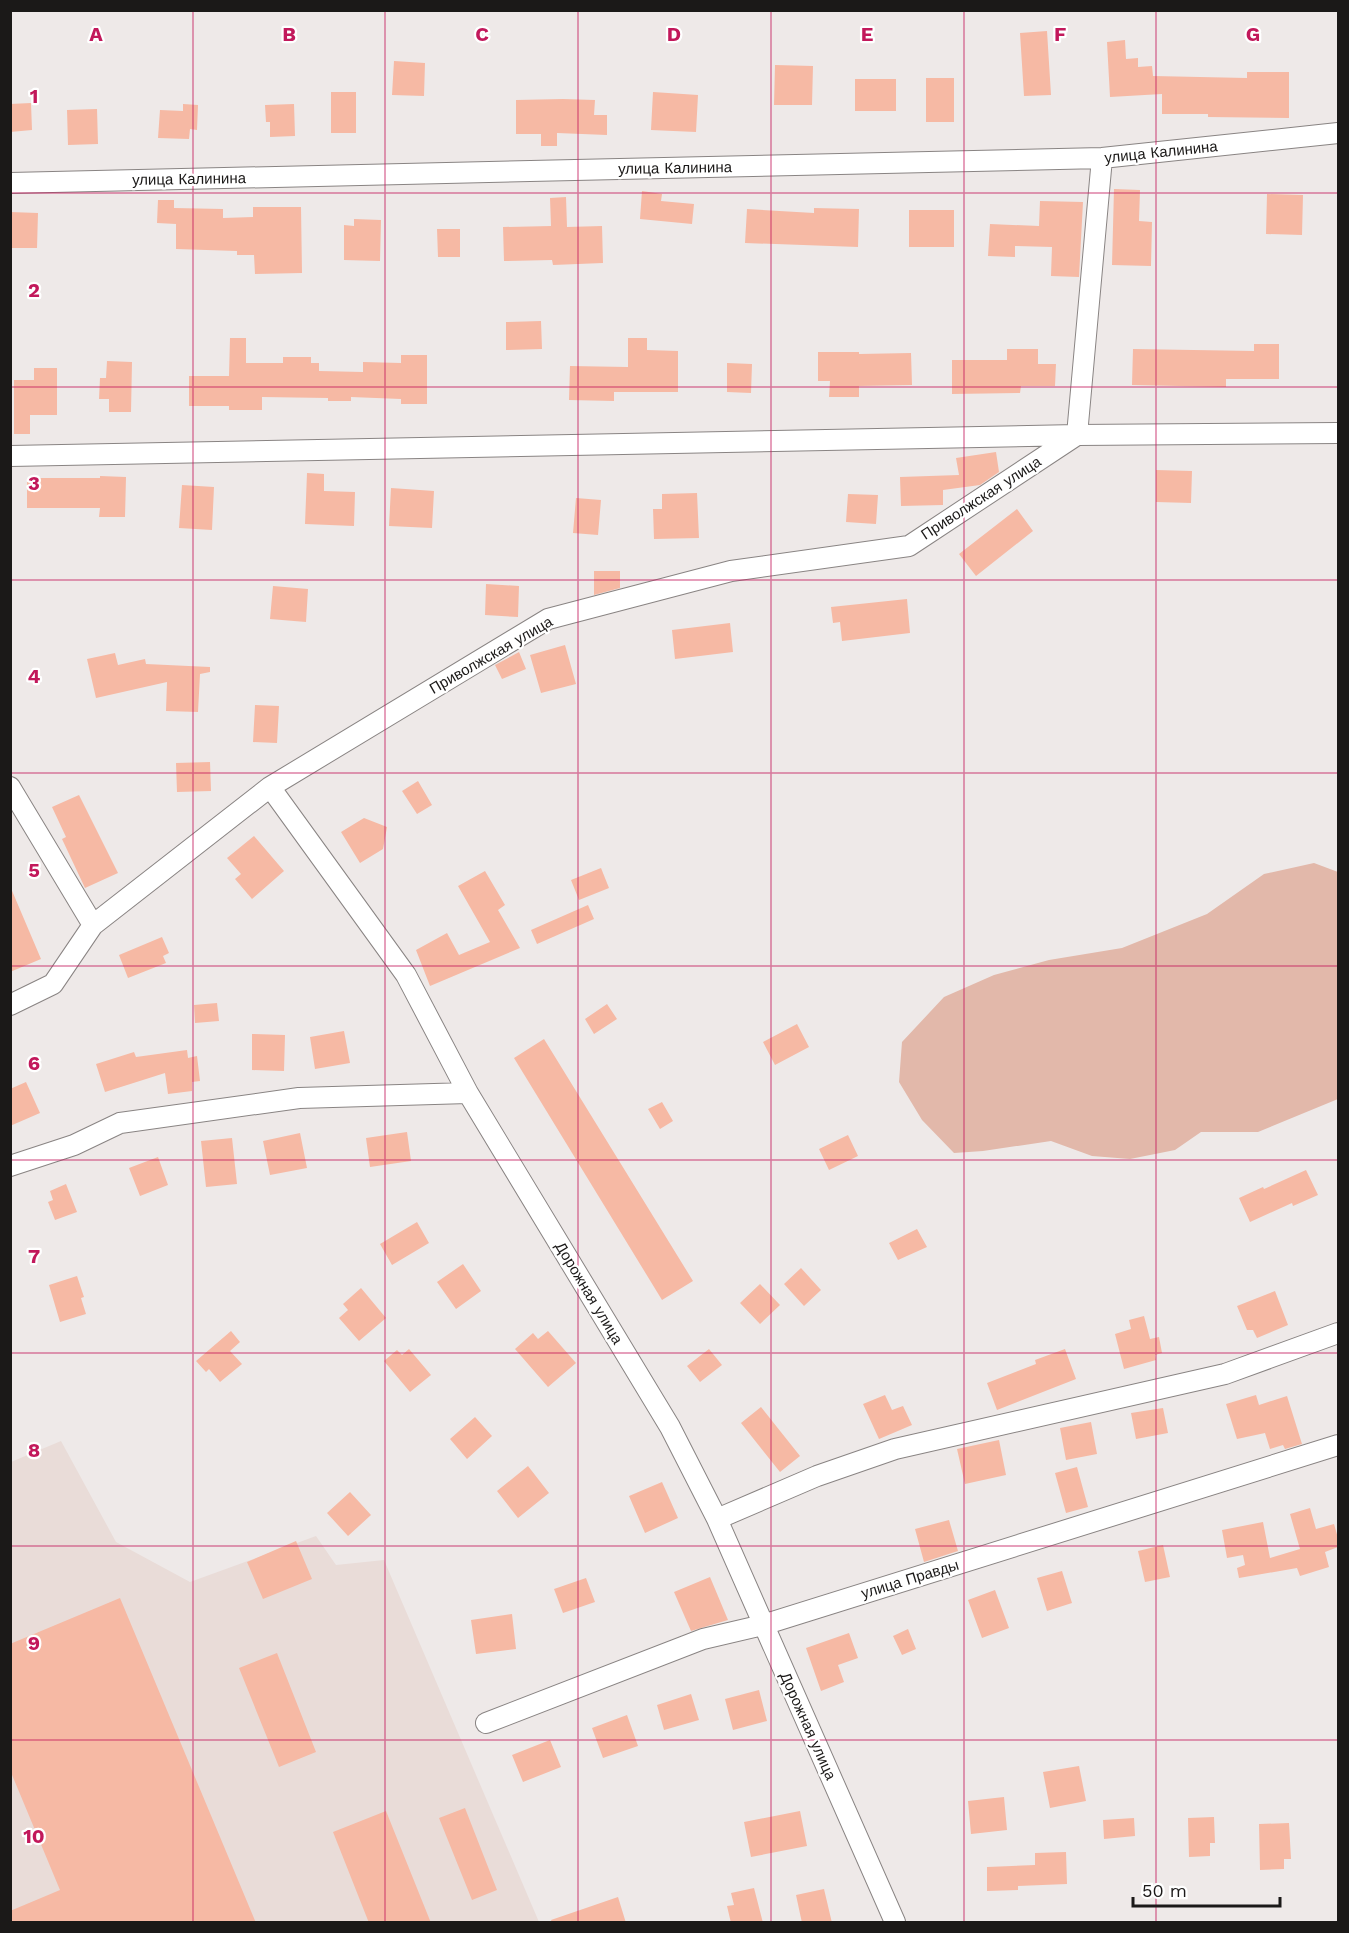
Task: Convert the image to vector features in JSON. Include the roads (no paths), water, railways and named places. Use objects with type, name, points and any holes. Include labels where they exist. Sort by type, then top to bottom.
[{"type":"street","name":"улица Калинина","points":[[10,183],[1102,158],[1338,133]]},
{"type":"street","points":[[1077,435],[1102,158]]},
{"type":"street","name":"Приволжская улица","points":[[10,456],[1077,435],[1338,433]]},
{"type":"street","name":"Приволжская улица","points":[[10,1005],[53,984],[93,925],[270,787],[548,619],[731,572],[909,546],[1077,435]]},
{"type":"street","points":[[10,787],[93,925]]},
{"type":"street","name":"Дорожная улица","points":[[270,787],[406,975],[468,1093],[670,1427],[717,1519],[895,1923]]},
{"type":"street","points":[[10,1166],[74,1145],[120,1123],[300,1098],[468,1093]]},
{"type":"street","points":[[717,1519],[817,1476],[895,1449],[1226,1374],[1338,1333]]},
{"type":"street","name":"улица Правды","points":[[486,1723],[703,1639],[763,1624],[1338,1445]]}]
